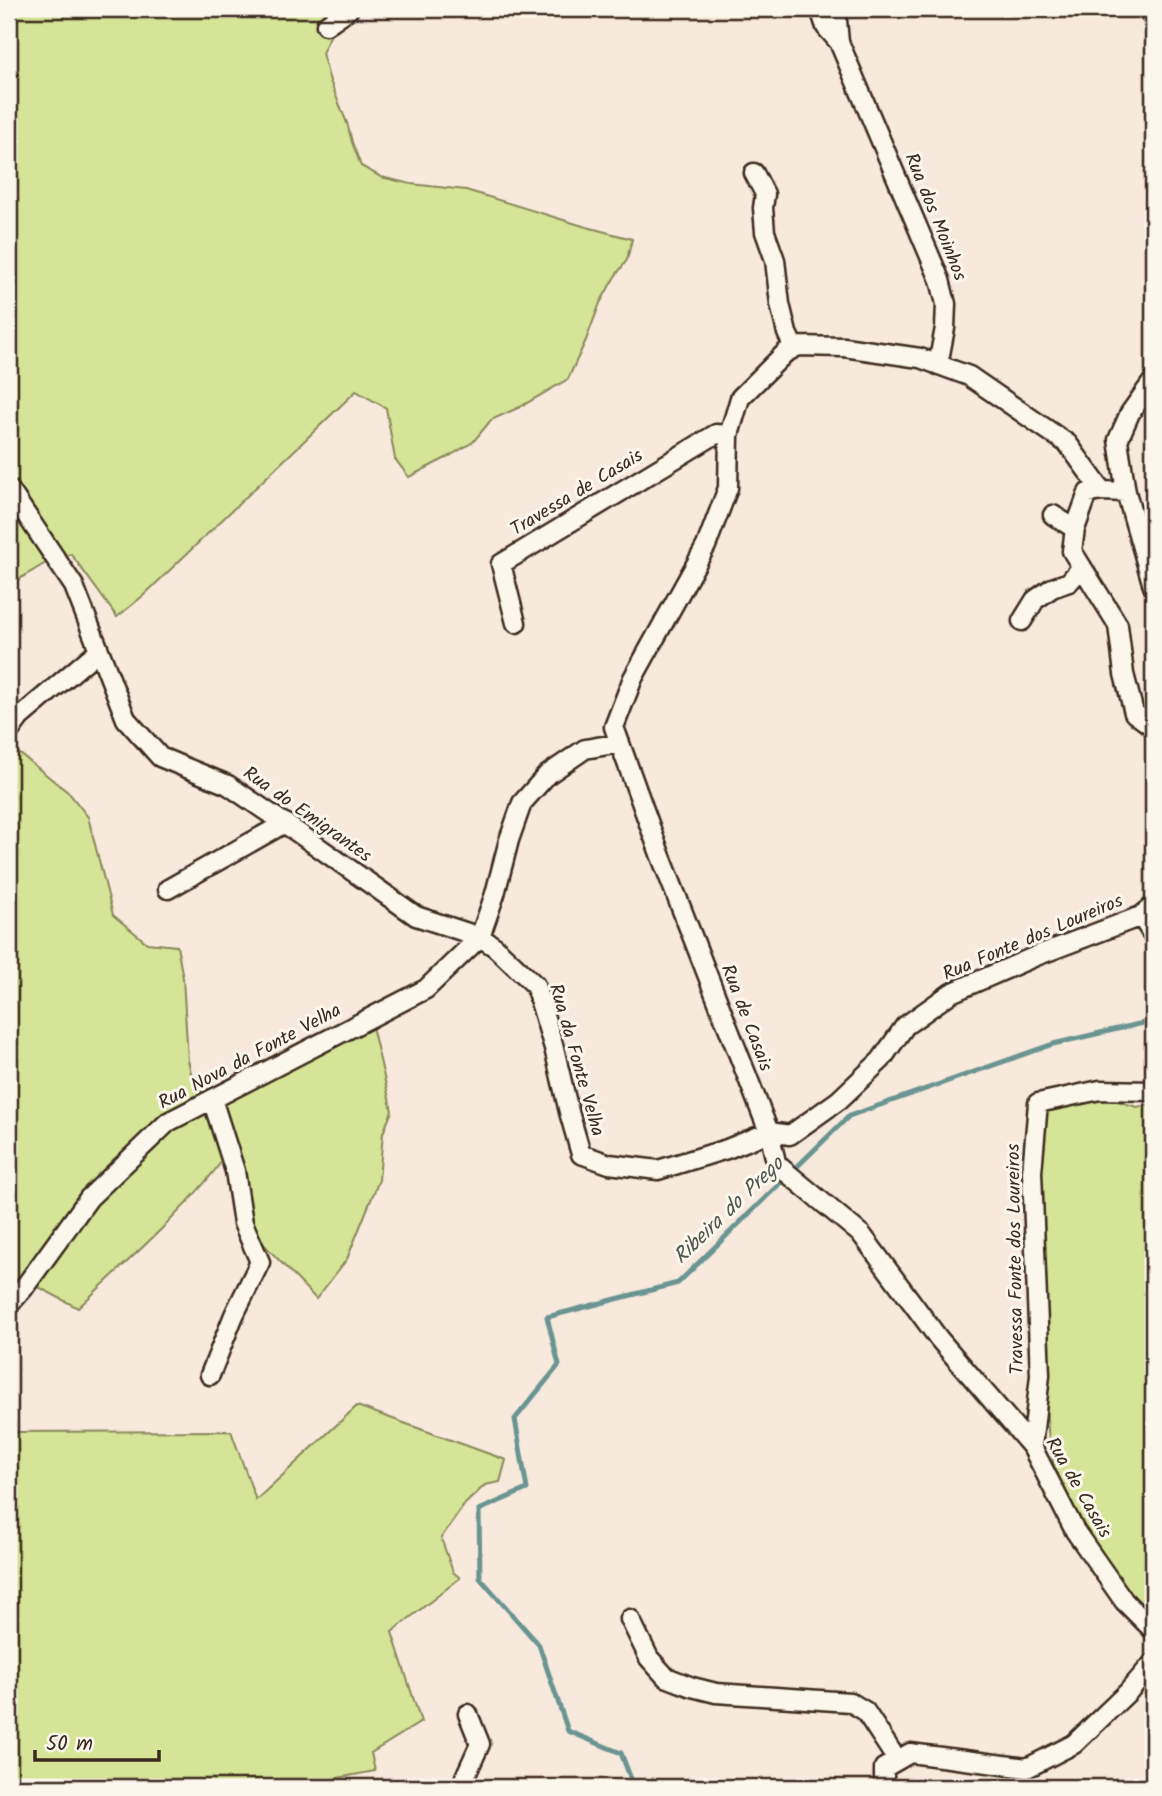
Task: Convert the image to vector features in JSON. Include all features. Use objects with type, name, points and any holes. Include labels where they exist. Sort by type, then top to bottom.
[{"type":"street","points":[[326,25],[349,9]]},
{"type":"street","points":[[820,9],[826,27],[839,42]]},
{"type":"street","name":"Rua dos Moinhos","points":[[836,9],[839,42],[940,280],[946,304],[945,328],[938,365]]},
{"type":"street","points":[[1149,9],[1153,19]]},
{"type":"street","points":[[754,173],[765,194],[765,232],[775,260],[780,304],[787,333],[794,348],[844,347],[920,358],[969,376],[1068,444],[1101,491]]},
{"type":"street","name":"Rua de Casais","points":[[794,348],[785,353],[740,398],[729,435],[728,488],[706,546],[633,678],[614,727],[674,892],[769,1132],[776,1162],[862,1235],[939,1339],[1032,1447],[1075,1531],[1124,1601],[1153,1630]]},
{"type":"street","points":[[1153,381],[1130,413],[1118,440],[1126,492],[1153,586]]},
{"type":"street","name":"Travessa de Casais","points":[[516,624],[501,564],[716,434],[729,435]]},
{"type":"street","name":"Rua do Emigrantes","points":[[9,489],[74,586],[126,719],[160,757],[228,785],[416,916],[480,937]]},
{"type":"street","points":[[1126,492],[1088,493],[1075,529],[1072,551],[1118,625],[1124,674],[1134,713],[1153,727]]},
{"type":"street","points":[[1053,515],[1075,529]]},
{"type":"street","points":[[1022,621],[1035,600],[1052,588],[1069,582],[1082,566]]},
{"type":"street","points":[[9,732],[15,714],[99,650]]},
{"type":"street","points":[[480,937],[522,803],[547,775],[584,749],[620,743]]},
{"type":"street","points":[[168,889],[285,823]]},
{"type":"street","points":[[1147,911],[1153,934]]},
{"type":"street","name":"Rua Fonte dos Loureiros","points":[[769,1132],[790,1135],[839,1100],[881,1060],[905,1026],[951,993],[1147,911]]},
{"type":"street","name":"Rua Nova da Fonte Velha","points":[[9,1305],[89,1198],[168,1122],[426,989],[480,937]]},
{"type":"street","name":"Rua da Fonte Velha","points":[[480,937],[495,947],[535,985],[581,1154],[609,1164],[658,1170],[727,1149],[769,1132]]},
{"type":"street","name":"Travessa Fonte dos Loureiros","points":[[1032,1447],[1040,1375],[1032,1172],[1038,1103],[1100,1090],[1153,1091]]},
{"type":"street","points":[[211,1375],[234,1315],[260,1262],[243,1223],[235,1171],[212,1099]]},
{"type":"street","points":[[630,1619],[649,1658],[666,1677],[716,1693],[850,1702],[865,1711],[897,1760]]},
{"type":"street","points":[[884,1787],[884,1768],[910,1753],[1027,1768],[1074,1744],[1128,1692],[1153,1663]]},
{"type":"street","points":[[462,1787],[480,1744],[468,1714]]},
{"type":"green space","points":[[9,9],[337,9],[334,28],[322,53],[361,166],[381,177],[411,184],[466,190],[632,239],[627,260],[600,303],[568,379],[520,407],[491,420],[473,442],[409,477],[395,459],[386,408],[356,391],[144,595],[117,617],[71,554],[46,563],[9,585]]},
{"type":"green space","points":[[9,745],[69,793],[88,817],[113,915],[147,943],[177,946],[183,978],[188,1060],[194,1085],[211,1101],[371,1022],[392,1111],[383,1133],[379,1180],[347,1259],[316,1299],[254,1234],[225,1157],[174,1217],[78,1308],[35,1285],[9,1313]]},
{"type":"green space","points":[[1094,1094],[1137,1107],[1153,1104],[1153,1622],[1105,1576],[1061,1492],[1049,1440],[1044,1387],[1033,1101]]},
{"type":"green space","points":[[357,1406],[506,1460],[500,1482],[485,1485],[465,1504],[441,1538],[453,1572],[460,1578],[392,1632],[421,1722],[371,1753],[375,1771],[322,1781],[293,1782],[293,1787],[9,1787],[9,1432],[231,1431],[256,1500]]},
{"type":"waterway","name":"Ribeira do Prego","points":[[634,1787],[621,1753],[568,1731],[539,1645],[480,1578],[479,1510],[527,1489],[515,1419],[559,1365],[547,1317],[678,1283],[849,1116],[1053,1044],[1153,1022]]}]
